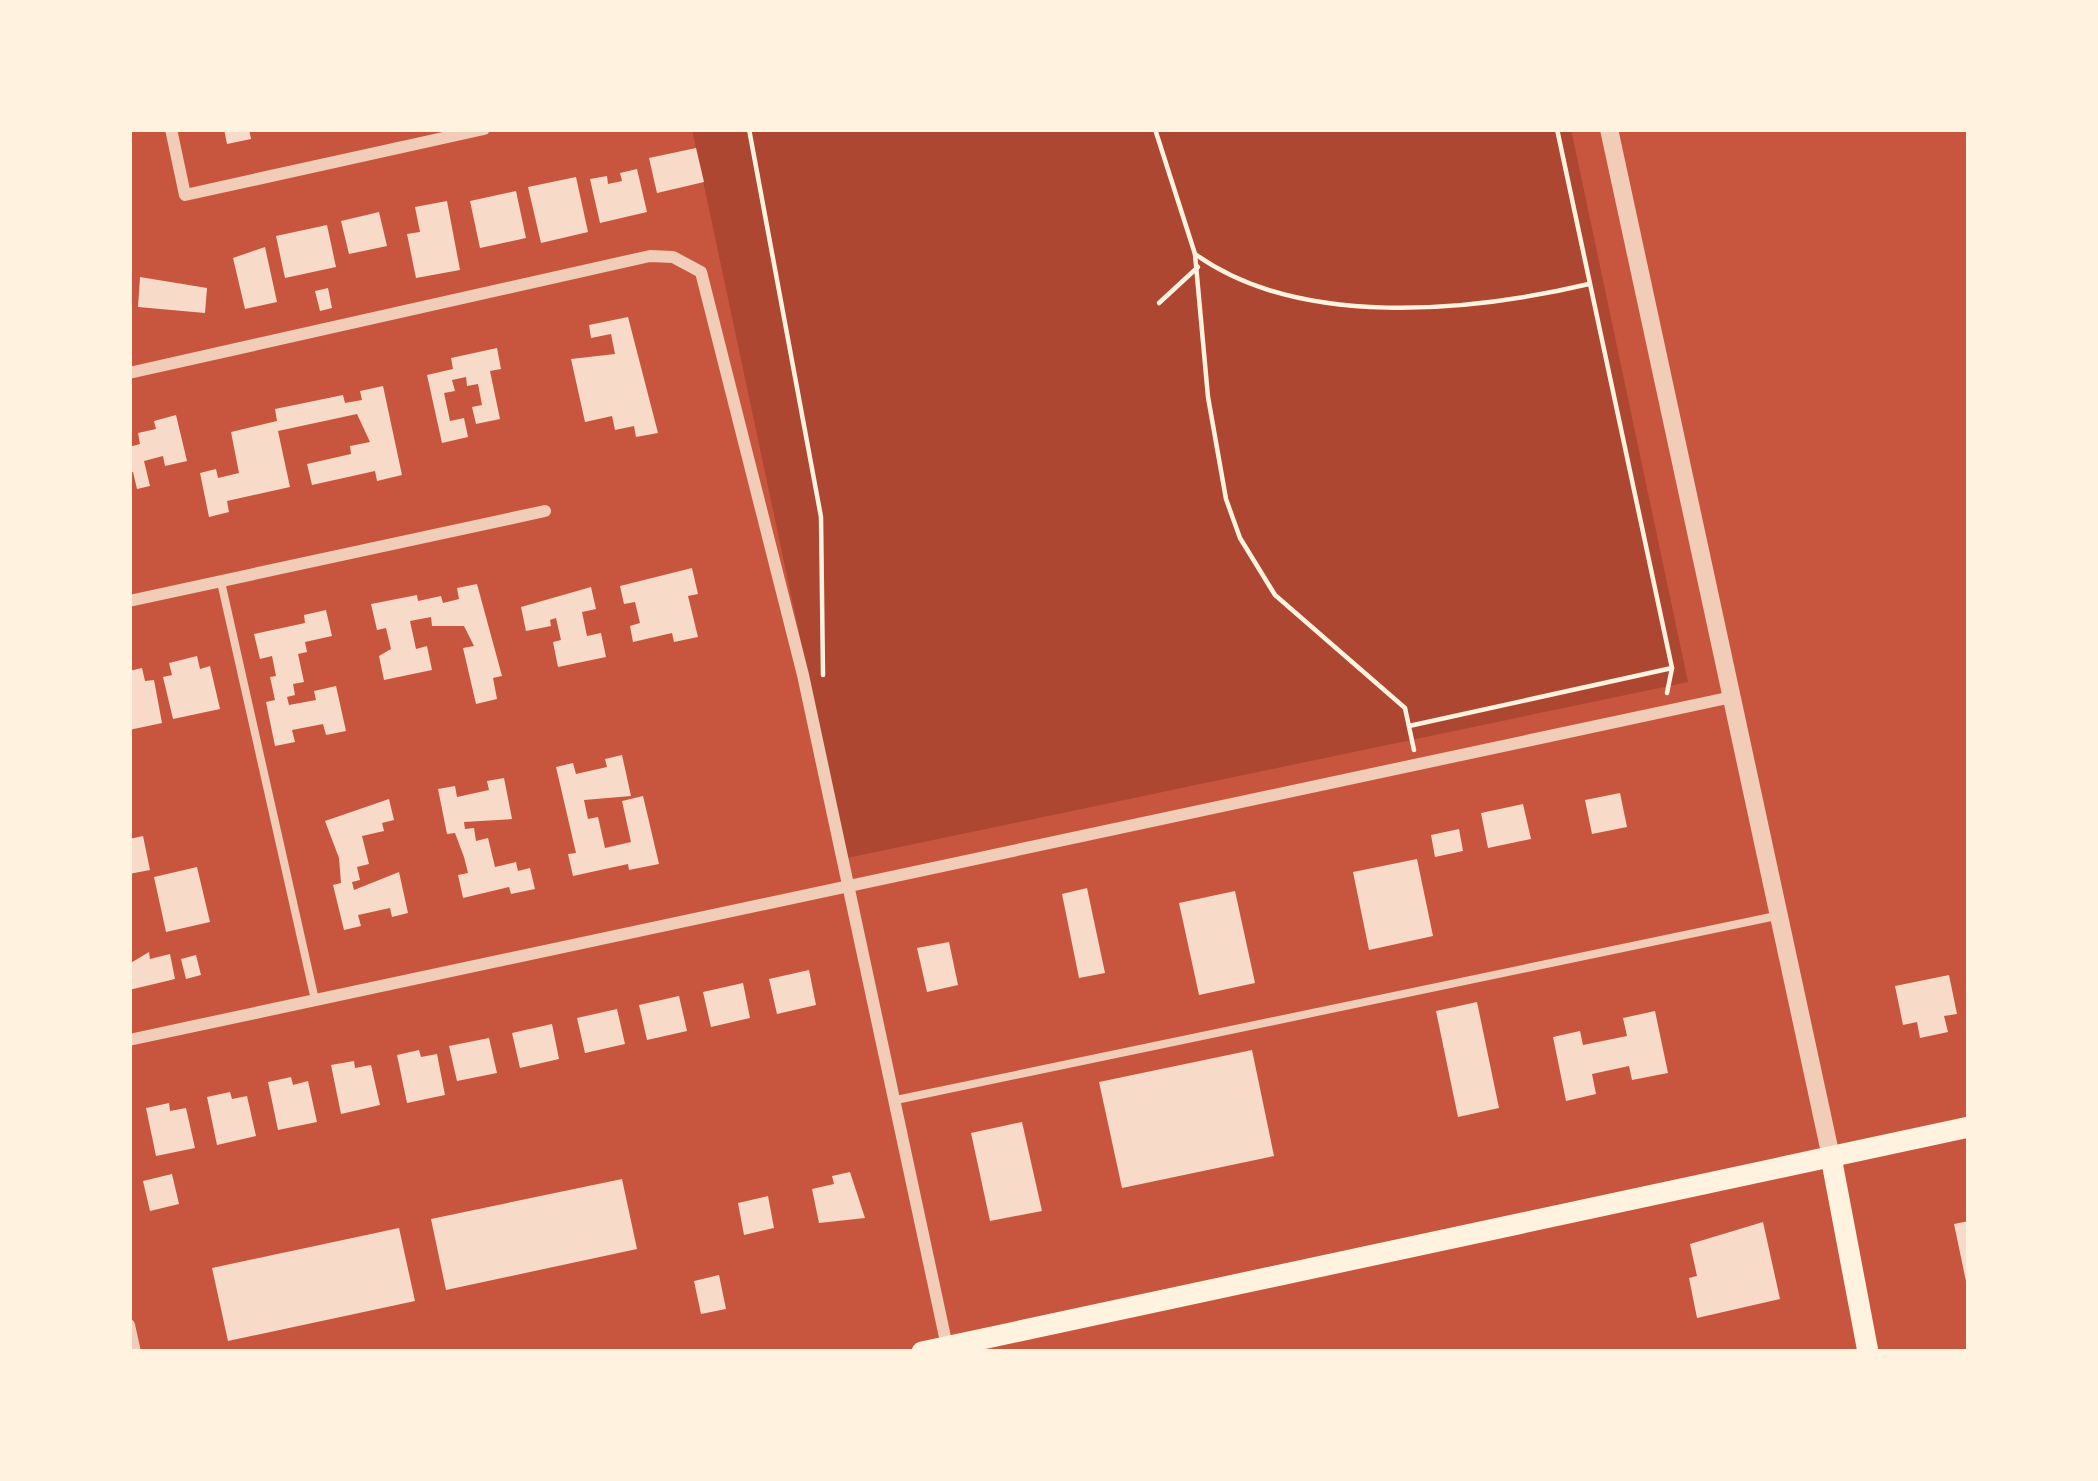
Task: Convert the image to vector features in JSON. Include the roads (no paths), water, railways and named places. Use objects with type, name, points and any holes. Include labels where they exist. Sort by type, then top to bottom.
[{"type":"main road","points":[[922,1352],[1969,1127]]},
{"type":"main road","points":[[1831,1157],[1868,1352]]},
{"type":"street","points":[[171,129],[185,194],[484,129]]},
{"type":"street","points":[[1610,129],[1831,1157]]},
{"type":"street","points":[[129,374],[650,256],[684,261],[706,281],[851,888],[948,1349]]},
{"type":"street","points":[[129,601],[545,511]]},
{"type":"street","points":[[129,1040],[1732,697]]},
{"type":"street","points":[[129,1325],[135,1352]]},
{"type":"lane","points":[[221,582],[315,1000]]},
{"type":"lane","points":[[896,1100],[1778,915]]}]
